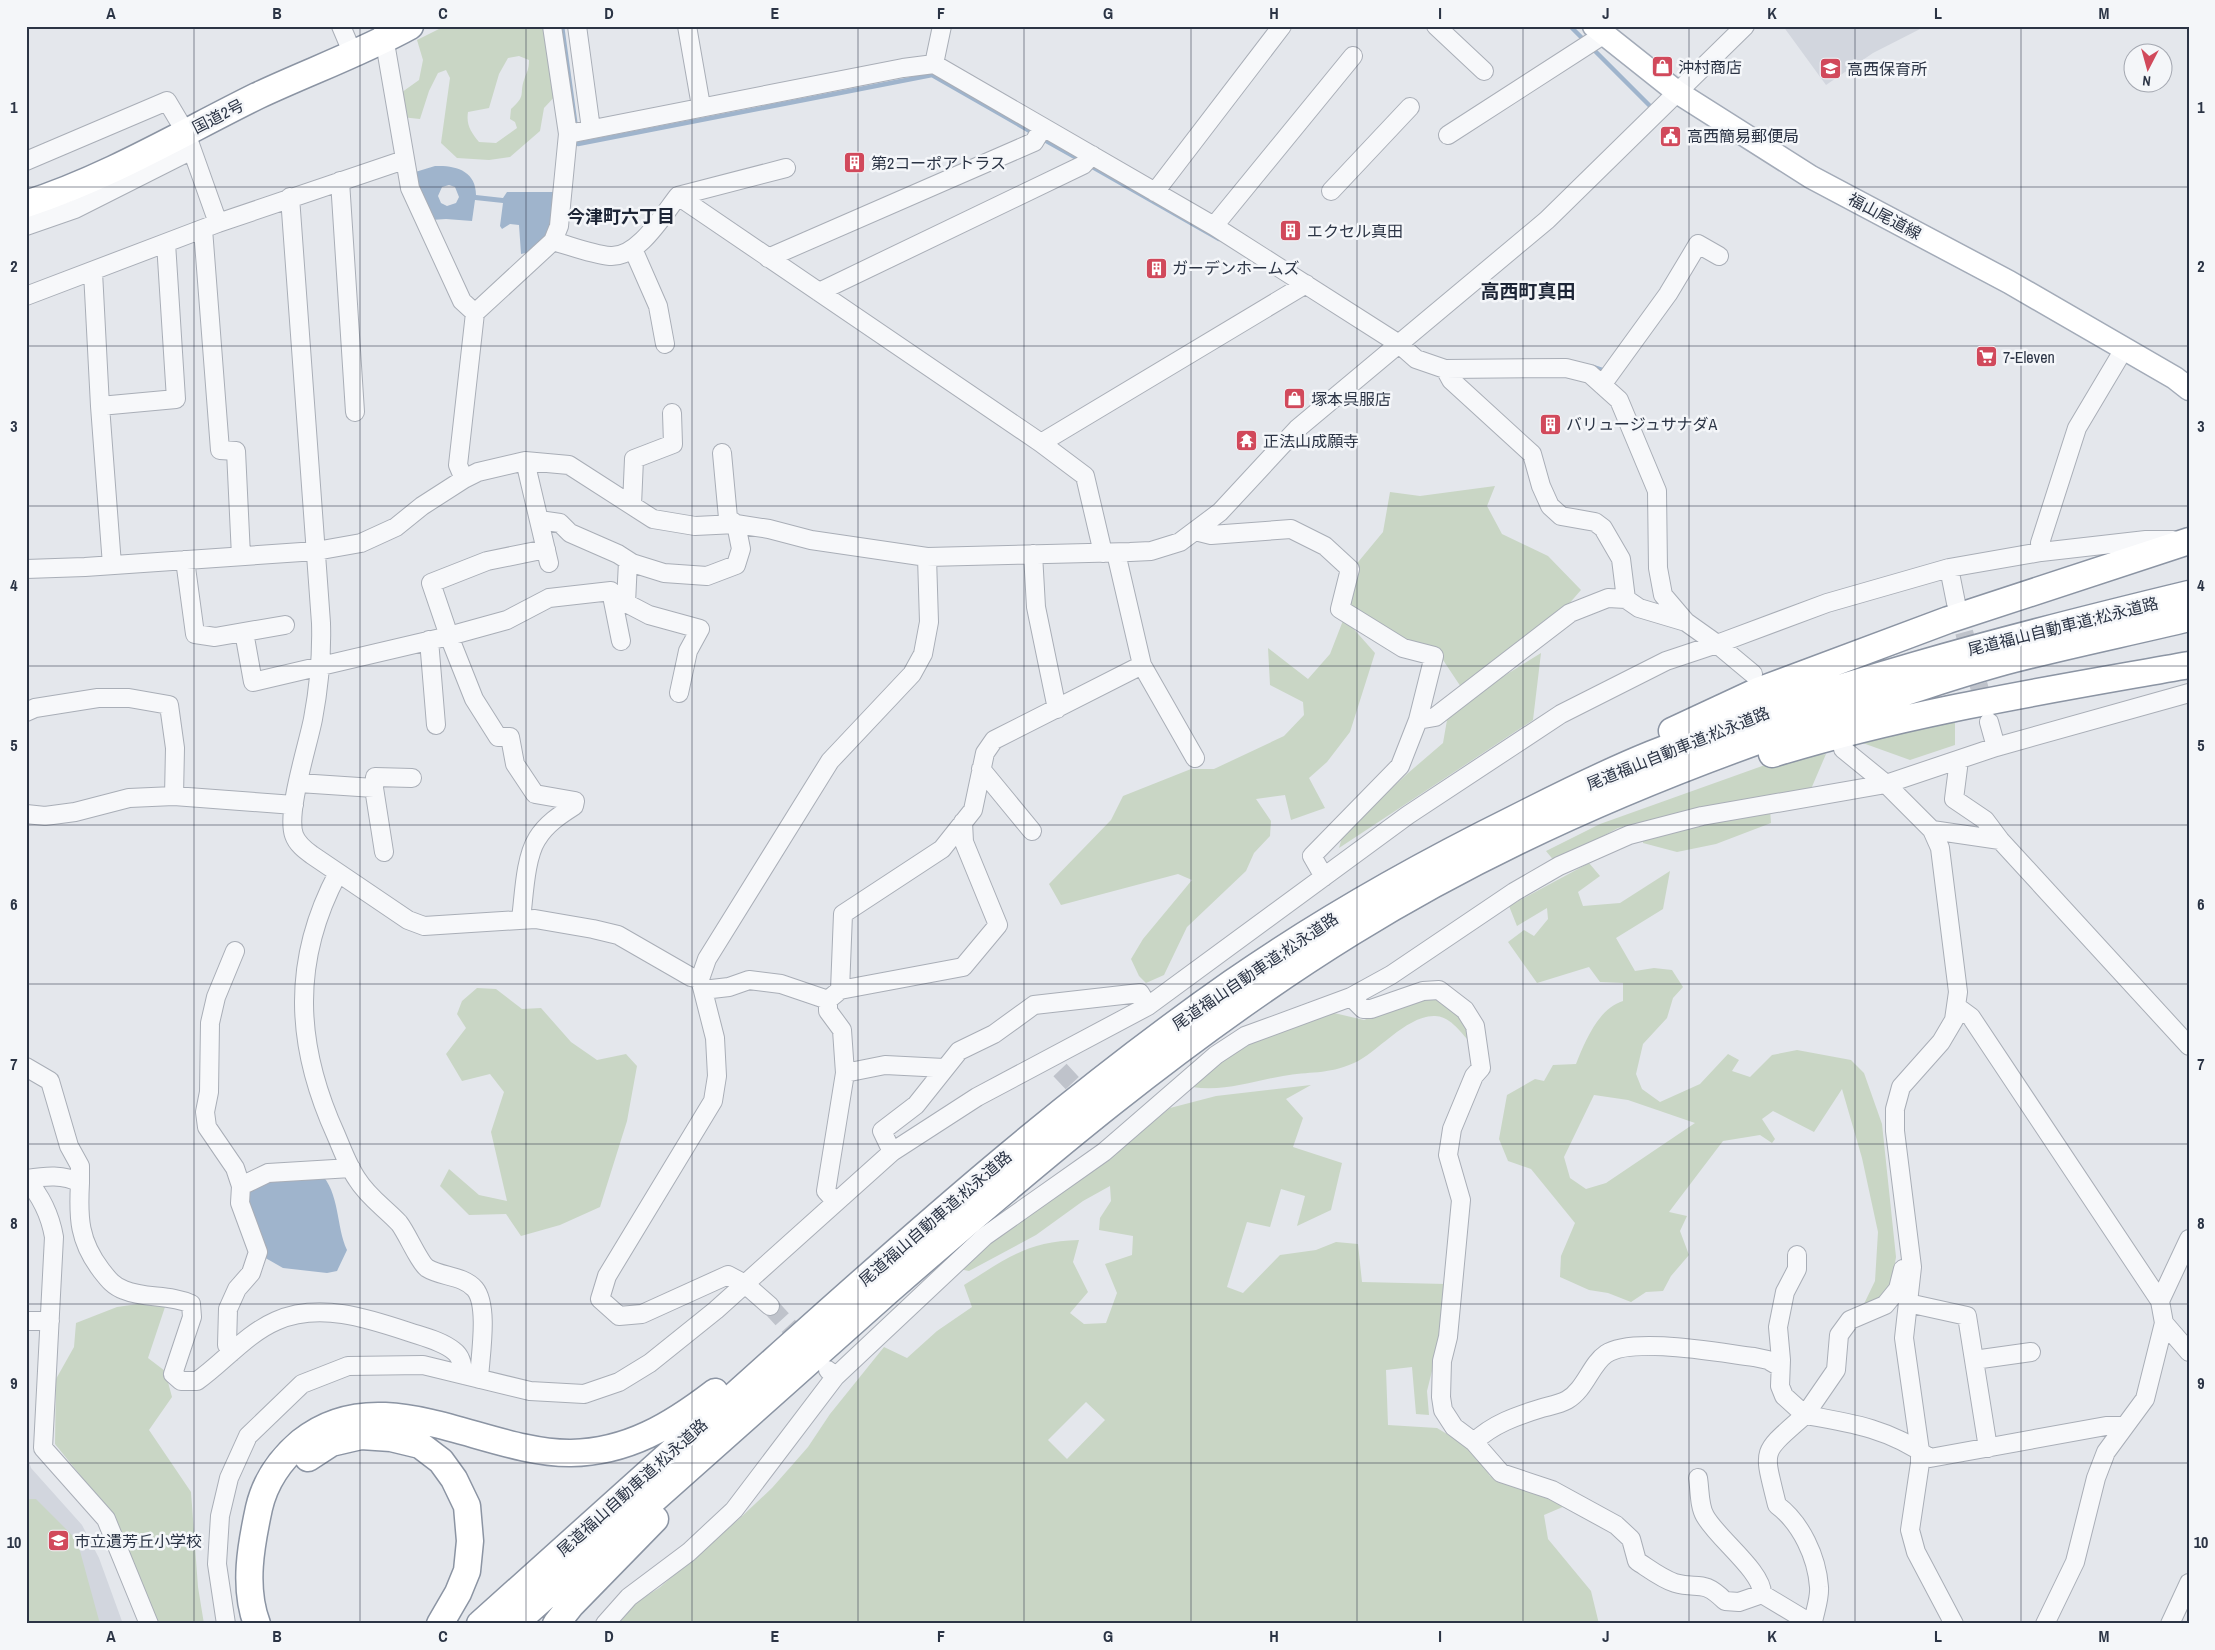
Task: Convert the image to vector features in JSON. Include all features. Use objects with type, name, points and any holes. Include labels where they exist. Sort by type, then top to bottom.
[{"type":"highway","name":"国道2号","points":[[26,204],[54,195],[189,141],[258,96],[352,52],[383,34],[410,26]]},
{"type":"highway","points":[[1489,831],[1616,758],[1758,691],[1948,620],[2189,539]]},
{"type":"highway","name":"尾道福山自動車道;松永道路","points":[[480,1624],[866,1278],[1007,1155],[1152,1040],[1228,986],[1333,918],[1489,831],[1651,755],[1823,692],[2008,638],[2189,594]]},
{"type":"highway","name":"尾道福山自動車道;松永道路","points":[[514,1624],[823,1369],[1028,1169],[1162,1062],[1251,997],[1355,930],[1439,882],[1545,828],[1661,777],[1827,716],[2010,660],[2189,618]]},
{"type":"highway","points":[[1439,882],[1602,811],[1698,777],[1836,734],[1953,707],[2189,665]]},
{"type":"highway","points":[[257,1624],[250,1586],[251,1544],[261,1501],[273,1473],[289,1452],[310,1435],[336,1422],[363,1417],[389,1416],[415,1419],[544,1451],[588,1452],[620,1446],[644,1438],[687,1414],[866,1278]]},
{"type":"highway","points":[[556,1624],[571,1605],[823,1369]]},
{"type":"highway","points":[[275,1624],[267,1595],[264,1560],[266,1534],[275,1502],[287,1480],[307,1458],[331,1444],[361,1436],[391,1438],[420,1445],[441,1461],[454,1479],[467,1506],[470,1541],[467,1572],[458,1593],[440,1624]]},
{"type":"main road","name":"福山尾道線","points":[[1598,31],[1677,92],[1810,176],[2009,282],[2175,378],[2189,389]]},
{"type":"street","points":[[341,26],[352,52]]},
{"type":"street","points":[[464,479],[458,465],[475,313],[553,241],[558,226],[568,134],[552,26]]},
{"type":"street","points":[[577,26],[590,129]]},
{"type":"street","points":[[687,26],[701,106]]},
{"type":"street","points":[[934,64],[942,26]]},
{"type":"street","points":[[1155,192],[1282,26]]},
{"type":"street","points":[[1436,26],[1484,71]]},
{"type":"street","points":[[26,569],[112,566],[316,551],[361,543],[396,527],[422,506],[464,479],[478,472],[525,460],[569,465],[653,519],[695,526],[736,524],[768,529],[819,542],[927,557],[1151,551],[1180,542],[1220,512],[1297,429],[1547,220],[1745,26]]},
{"type":"street","points":[[1448,135],[1598,31]]},
{"type":"street","points":[[383,34],[410,188],[462,301],[475,313]]},
{"type":"street","points":[[1214,226],[1353,56]]},
{"type":"street","points":[[568,134],[701,106],[903,68],[934,64],[1043,127],[1087,160],[1155,192],[1214,226],[1399,344],[1416,359],[1446,368],[1566,368],[1590,374],[1619,400],[1658,491],[1658,568],[1663,595],[1686,622],[1718,644],[1753,674]]},
{"type":"street","points":[[26,160],[167,101],[189,141],[210,226],[220,450],[236,451],[241,556]]},
{"type":"street","points":[[1331,191],[1410,107]]},
{"type":"street","points":[[768,258],[1034,142],[1043,127]]},
{"type":"street","points":[[26,226],[76,208],[189,141]]},
{"type":"street","points":[[26,296],[290,197],[404,160]]},
{"type":"street","points":[[820,292],[1087,160]]},
{"type":"street","points":[[553,241],[611,256],[633,249],[646,237],[678,196],[786,168]]},
{"type":"street","points":[[340,181],[355,412]]},
{"type":"street","points":[[678,196],[1041,443],[1085,476],[1142,665],[1195,758]]},
{"type":"street","points":[[290,197],[321,623],[321,664],[313,717],[292,821],[294,836],[301,846],[408,920],[424,926],[535,919],[618,934],[691,977],[701,985],[729,987],[749,980],[782,984],[834,995],[963,967],[998,925],[964,842],[963,822]]},
{"type":"street","points":[[100,406],[176,400],[166,244]]},
{"type":"street","points":[[1602,385],[1668,294],[1698,244],[1719,256]]},
{"type":"street","points":[[633,249],[658,306],[665,344]]},
{"type":"street","points":[[93,272],[100,406],[112,566]]},
{"type":"street","points":[[1041,443],[1306,284]]},
{"type":"street","points":[[2041,552],[2040,543],[2077,428],[2124,349]]},
{"type":"street","points":[[1446,368],[1451,380],[1532,454],[1541,486],[1550,506],[1561,516],[1594,522],[1603,528],[1621,559],[1633,604]]},
{"type":"street","points":[[632,505],[634,459],[673,444],[672,413]]},
{"type":"street","points":[[539,520],[560,523],[570,534],[628,561],[664,573],[707,576],[736,565],[741,549],[736,524],[728,518],[722,453]]},
{"type":"street","points":[[521,919],[529,863],[536,840],[552,821],[574,806],[575,801],[535,794],[515,764],[510,738],[498,737],[474,699],[449,636],[431,583],[487,561],[547,556],[525,460]]},
{"type":"street","points":[[1195,531],[1211,535],[1291,529],[1325,546],[1350,568],[1340,609],[1403,648],[1434,656],[1418,720],[1400,766],[1312,856],[1324,877]]},
{"type":"street","points":[[226,1624],[217,1564],[220,1516],[229,1478],[248,1436],[302,1384],[348,1366],[423,1365],[530,1391],[584,1394],[619,1382],[650,1363],[745,1284],[892,1152],[977,1097],[1056,1064],[1148,1006],[1441,793],[1561,714],[1666,661],[1827,604],[1950,568],[2041,552],[2146,540],[2189,539]]},
{"type":"street","points":[[1032,554],[1036,607],[1057,709]]},
{"type":"street","points":[[770,1306],[745,1284],[728,1275],[642,1314],[619,1316],[600,1299],[607,1276],[713,1100],[717,1076],[715,1038],[701,985],[706,959],[830,762],[912,674],[923,654],[929,622],[927,557]]},
{"type":"street","points":[[185,560],[195,634],[215,637],[285,625]]},
{"type":"street","points":[[628,561],[626,603],[649,615],[700,629],[688,651],[679,693]]},
{"type":"street","points":[[1950,568],[1956,603]]},
{"type":"street","points":[[244,632],[253,682],[321,664],[449,636],[507,620],[550,598],[610,590],[621,641]]},
{"type":"street","points":[[1633,604],[1658,605],[1663,595]]},
{"type":"street","points":[[1418,720],[1435,717],[1570,613],[1608,598],[1633,604],[1686,622]]},
{"type":"street","points":[[429,640],[436,725]]},
{"type":"street","points":[[836,1202],[826,1191],[844,1073],[842,1030],[828,1011],[834,995],[843,914],[942,849],[973,810],[985,753],[994,740],[1142,665]]},
{"type":"street","points":[[605,1624],[629,1597],[689,1552],[734,1510],[823,1369],[985,1236],[1104,1152],[1117,1132],[1216,1055],[1245,1036],[1351,997],[1391,976],[1529,883],[1559,866],[1629,835],[1702,816],[1886,784],[1996,747],[2189,693]]},
{"type":"street","points":[[26,712],[35,708],[98,698],[129,698],[169,705],[174,748],[174,796]]},
{"type":"street","points":[[1989,722],[1996,747]]},
{"type":"street","points":[[1844,749],[1886,784],[1932,830],[1940,848],[1958,992],[1954,1020],[1941,1042],[1901,1087],[1895,1109],[1895,1131],[1912,1267],[1904,1338],[1920,1451],[1910,1530],[1916,1552],[1954,1624]]},
{"type":"street","points":[[1959,760],[1954,799],[1985,820],[2000,840],[2189,1046]]},
{"type":"street","points":[[981,769],[1032,831]]},
{"type":"street","points":[[384,852],[374,788],[375,777],[412,778]]},
{"type":"street","points":[[299,783],[374,788]]},
{"type":"street","points":[[26,814],[45,816],[68,813],[129,798],[174,796],[294,805]]},
{"type":"street","points":[[1932,830],[2000,840]]},
{"type":"street","points":[[338,873],[320,912],[305,968],[302,994],[309,1058],[321,1099],[356,1178],[371,1197],[399,1223],[426,1268],[460,1279],[475,1289],[481,1303],[482,1327],[471,1377]]},
{"type":"street","points":[[232,1352],[226,1345],[228,1309],[236,1290],[251,1273],[258,1252],[240,1203],[241,1186],[235,1168],[207,1127],[205,1112],[210,1092],[210,1023],[216,997],[235,951]]},
{"type":"street","points":[[1351,997],[1364,1009],[1371,1009],[1422,991],[1439,990],[1465,1010],[1475,1026],[1482,1068],[1474,1076],[1452,1129],[1448,1155],[1461,1200],[1448,1337],[1442,1361],[1441,1397],[1443,1410],[1454,1427],[1474,1442],[1501,1473],[1552,1490],[1616,1525],[1631,1539],[1637,1561],[1675,1583],[1703,1585],[1718,1594],[1725,1601],[1739,1602],[1762,1594]]},
{"type":"street","points":[[892,1152],[882,1131],[916,1105],[959,1051],[994,1034],[1034,1006],[1140,993],[1148,1006]]},
{"type":"street","points":[[1956,1006],[1972,1017],[2160,1300],[2164,1323],[2146,1399],[2106,1452],[2096,1478],[2074,1562],[2045,1624]]},
{"type":"street","points":[[844,1073],[885,1065],[944,1068]]},
{"type":"street","points":[[26,1068],[50,1081],[69,1146],[80,1166],[81,1232],[92,1258],[112,1284],[125,1291],[182,1299],[191,1304],[192,1317],[173,1374],[181,1381],[197,1381],[253,1334],[276,1321],[298,1315],[324,1312],[350,1314],[441,1344],[455,1351],[471,1377]]},
{"type":"street","points":[[241,1186],[268,1173],[351,1168]]},
{"type":"street","points":[[27,1179],[46,1176],[71,1178],[80,1183]]},
{"type":"street","points":[[27,1179],[35,1188],[50,1216],[54,1236],[43,1448],[106,1520],[149,1624]]},
{"type":"street","points":[[2160,1300],[2189,1239]]},
{"type":"street","points":[[1698,1478],[1704,1514],[1716,1534],[1758,1578],[1762,1594],[1813,1623],[1819,1588],[1812,1557],[1800,1528],[1790,1515],[1777,1505],[1766,1459],[1772,1444],[1805,1415],[1836,1370],[1839,1335],[1850,1320],[1885,1305],[1898,1289],[1905,1254],[1910,1252]]},
{"type":"street","points":[[1797,1254],[1797,1269],[1785,1292],[1778,1327],[1781,1360],[1780,1386],[1784,1396],[1805,1415],[1866,1426],[1907,1442],[1930,1458],[2106,1426],[2125,1426]]},
{"type":"street","points":[[1908,1302],[1967,1316],[1988,1448]]},
{"type":"street","points":[[26,1321],[50,1321]]},
{"type":"street","points":[[2164,1323],[2189,1352]]},
{"type":"street","points":[[1474,1442],[1488,1428],[1520,1414],[1567,1401],[1579,1390],[1606,1354],[1622,1348],[1642,1345],[1754,1357],[1768,1360],[1780,1367]]},
{"type":"street","points":[[1974,1360],[2030,1352]]},
{"type":"street","points":[[2170,1624],[2189,1583]]},
{"type":"shaded area","name":"高西保育所","points":[[1783,26],[1926,26],[1873,53],[1826,85]]},
{"type":"shaded area","name":"市立遺芳丘小学校","points":[[26,1452],[31,1468],[82,1525],[99,1558],[123,1624],[26,1624]]},
{"type":"green space","points":[[445,26],[547,26],[558,93],[544,108],[540,131],[510,157],[489,160],[457,158],[441,143],[450,78],[446,70],[438,73],[429,91],[420,119],[401,117],[398,95],[419,80],[423,60],[417,40]],"holes":[[[519,56],[529,60],[522,95],[511,109],[510,119],[515,122],[517,128],[496,143],[479,142],[470,128],[468,112],[489,108],[499,74],[508,58]]]},
{"type":"green space","points":[[1495,486],[1487,506],[1502,534],[1548,556],[1581,590],[1561,613],[1463,690],[1437,651],[1406,645],[1345,609],[1354,567],[1383,532],[1390,492],[1420,496]]},
{"type":"green space","points":[[1344,618],[1375,653],[1350,732],[1327,762],[1309,778],[1325,808],[1291,820],[1285,795],[1256,799],[1271,821],[1270,836],[1254,853],[1246,871],[1187,927],[1164,975],[1146,983],[1139,976],[1131,959],[1143,939],[1192,880],[1178,874],[1061,905],[1049,884],[1111,820],[1123,796],[1191,769],[1214,769],[1284,736],[1304,715],[1303,702],[1270,685],[1268,648],[1308,679],[1330,654]]},
{"type":"green space","points":[[1541,653],[1533,720],[1339,848],[1343,834],[1443,743],[1447,720],[1464,701]]},
{"type":"green space","points":[[1955,718],[1955,745],[1910,760],[1860,742]]},
{"type":"green space","points":[[1826,754],[1811,789],[1679,814],[1618,828],[1555,862],[1546,851],[1600,824],[1779,760]]},
{"type":"green space","points":[[1770,809],[1771,823],[1716,844],[1677,852],[1643,843],[1643,836]]},
{"type":"green space","points":[[1589,863],[1600,876],[1578,892],[1583,906],[1620,903],[1670,871],[1663,909],[1616,938],[1635,971],[1654,968],[1672,970],[1683,987],[1673,998],[1667,1018],[1643,1044],[1636,1074],[1642,1089],[1660,1102],[1700,1084],[1728,1054],[1739,1060],[1732,1071],[1750,1077],[1772,1055],[1797,1050],[1851,1060],[1864,1073],[1882,1124],[1896,1257],[1891,1287],[1879,1301],[1863,1306],[1875,1281],[1878,1232],[1862,1158],[1842,1089],[1814,1132],[1773,1111],[1762,1119],[1775,1139],[1772,1143],[1760,1135],[1723,1141],[1669,1212],[1687,1216],[1680,1231],[1689,1255],[1671,1276],[1663,1291],[1646,1292],[1631,1302],[1608,1293],[1589,1290],[1560,1277],[1561,1256],[1575,1223],[1531,1169],[1508,1161],[1499,1139],[1507,1095],[1535,1079],[1544,1081],[1553,1065],[1576,1064],[1594,1026],[1607,1011],[1623,1001],[1623,983],[1600,982],[1589,967],[1537,983],[1508,942],[1524,930],[1534,936],[1548,919],[1547,908],[1517,926],[1509,906]],"holes":[[[1594,1095],[1628,1100],[1695,1123],[1606,1183],[1586,1189],[1570,1178],[1564,1157]]]},
{"type":"green space","points":[[477,988],[496,989],[522,1009],[541,1008],[571,1042],[597,1060],[626,1054],[637,1066],[627,1121],[600,1207],[560,1225],[521,1236],[506,1214],[469,1215],[440,1186],[449,1169],[479,1195],[507,1201],[491,1132],[504,1092],[490,1074],[462,1081],[446,1054],[466,1028],[457,1014],[462,1001]]},
{"type":"green space","points":[[1419,998],[1439,998],[1471,1027],[1472,1040],[1468,1040],[1445,1018],[1435,1016],[1424,1017],[1403,1028],[1363,1058],[1344,1067],[1327,1071],[1292,1074],[1227,1087],[1192,1087],[1217,1065],[1256,1040],[1334,1013],[1364,1020]]},
{"type":"green space","points":[[1311,1085],[1286,1099],[1303,1118],[1293,1147],[1342,1163],[1331,1210],[1297,1226],[1305,1196],[1281,1189],[1270,1227],[1247,1222],[1227,1287],[1243,1293],[1280,1255],[1316,1250],[1336,1242],[1358,1244],[1362,1282],[1446,1284],[1442,1331],[1427,1391],[1429,1415],[1416,1414],[1412,1367],[1386,1370],[1388,1425],[1437,1428],[1472,1449],[1490,1476],[1548,1495],[1565,1506],[1544,1515],[1548,1539],[1591,1591],[1599,1624],[618,1624],[638,1601],[659,1588],[772,1488],[808,1447],[830,1414],[884,1347],[907,1358],[937,1331],[972,1307],[964,1285],[992,1267],[1031,1248],[1061,1241],[1079,1240],[1073,1262],[1088,1292],[1070,1313],[1084,1324],[1106,1323],[1117,1293],[1105,1264],[1132,1255],[1133,1236],[1099,1230],[1100,1218],[1111,1201],[1110,1186],[1083,1201],[1036,1235],[969,1271],[959,1269],[993,1237],[1099,1166],[1170,1108],[1216,1096]],"holes":[[[1086,1402],[1105,1420],[1067,1459],[1048,1440]]]},
{"type":"green space","points":[[145,1303],[166,1304],[148,1358],[165,1371],[172,1397],[149,1430],[191,1492],[198,1587],[204,1624],[156,1624],[114,1517],[55,1444],[56,1379],[74,1347],[76,1323],[117,1307]]},
{"type":"green space","name":"市立遺芳丘小学校","points":[[26,1499],[36,1499],[77,1540],[100,1624],[26,1624]]},
{"type":"water","points":[[435,166],[457,168],[469,175],[473,180],[476,195],[503,198],[507,192],[559,192],[553,220],[544,239],[538,246],[531,251],[521,254],[519,225],[510,224],[502,229],[500,226],[503,203],[475,200],[472,221],[431,220],[412,173]],"holes":[[[449,185],[455,187],[459,197],[456,203],[447,206],[441,203],[438,196],[442,187]]]},
{"type":"water","points":[[320,1173],[331,1190],[347,1250],[337,1271],[327,1273],[283,1268],[262,1256],[246,1194],[248,1190],[277,1176]]},
{"type":"waterway","points":[[562,26],[576,128]]},
{"type":"waterway","points":[[1570,26],[1586,42]]},
{"type":"waterway","points":[[1592,48],[1651,107]]},
{"type":"waterway","points":[[577,136],[578,144],[932,75],[1035,134]]},
{"type":"waterway","points":[[1041,138],[1082,161]]},
{"type":"waterway","points":[[1089,165],[1219,239]]},
{"type":"waterway","points":[[1593,367],[1602,370]]},
{"type":"tunnel","points":[[1957,606],[1986,712]]},
{"type":"tunnel","points":[[1060,1070],[1113,1127]]},
{"type":"tunnel","points":[[770,1306],[805,1344]]},
{"type":"place","name":"沖村商店","points":[[1662,67]]},
{"type":"place","name":"高西保育所","points":[[1831,69]]},
{"type":"place","name":"高西簡易郵便局","points":[[1671,136]]},
{"type":"place","name":"第2コーポアトラス","points":[[855,163]]},
{"type":"place","name":"エクセル真田","points":[[1291,231]]},
{"type":"place","name":"ガーデンホームズ","points":[[1156,268]]},
{"type":"place","name":"7-Eleven","points":[[1987,357]]},
{"type":"place","name":"塚本呉服店","points":[[1295,399]]},
{"type":"place","name":"バリュージュサナダA","points":[[1550,424]]},
{"type":"place","name":"正法山成願寺","points":[[1247,441]]},
{"type":"place","name":"市立遺芳丘小学校","points":[[58,1541]]},
{"type":"district","name":"今津町六丁目","points":[[621,217]]},
{"type":"district","name":"高西町真田","points":[[1528,291]]}]
